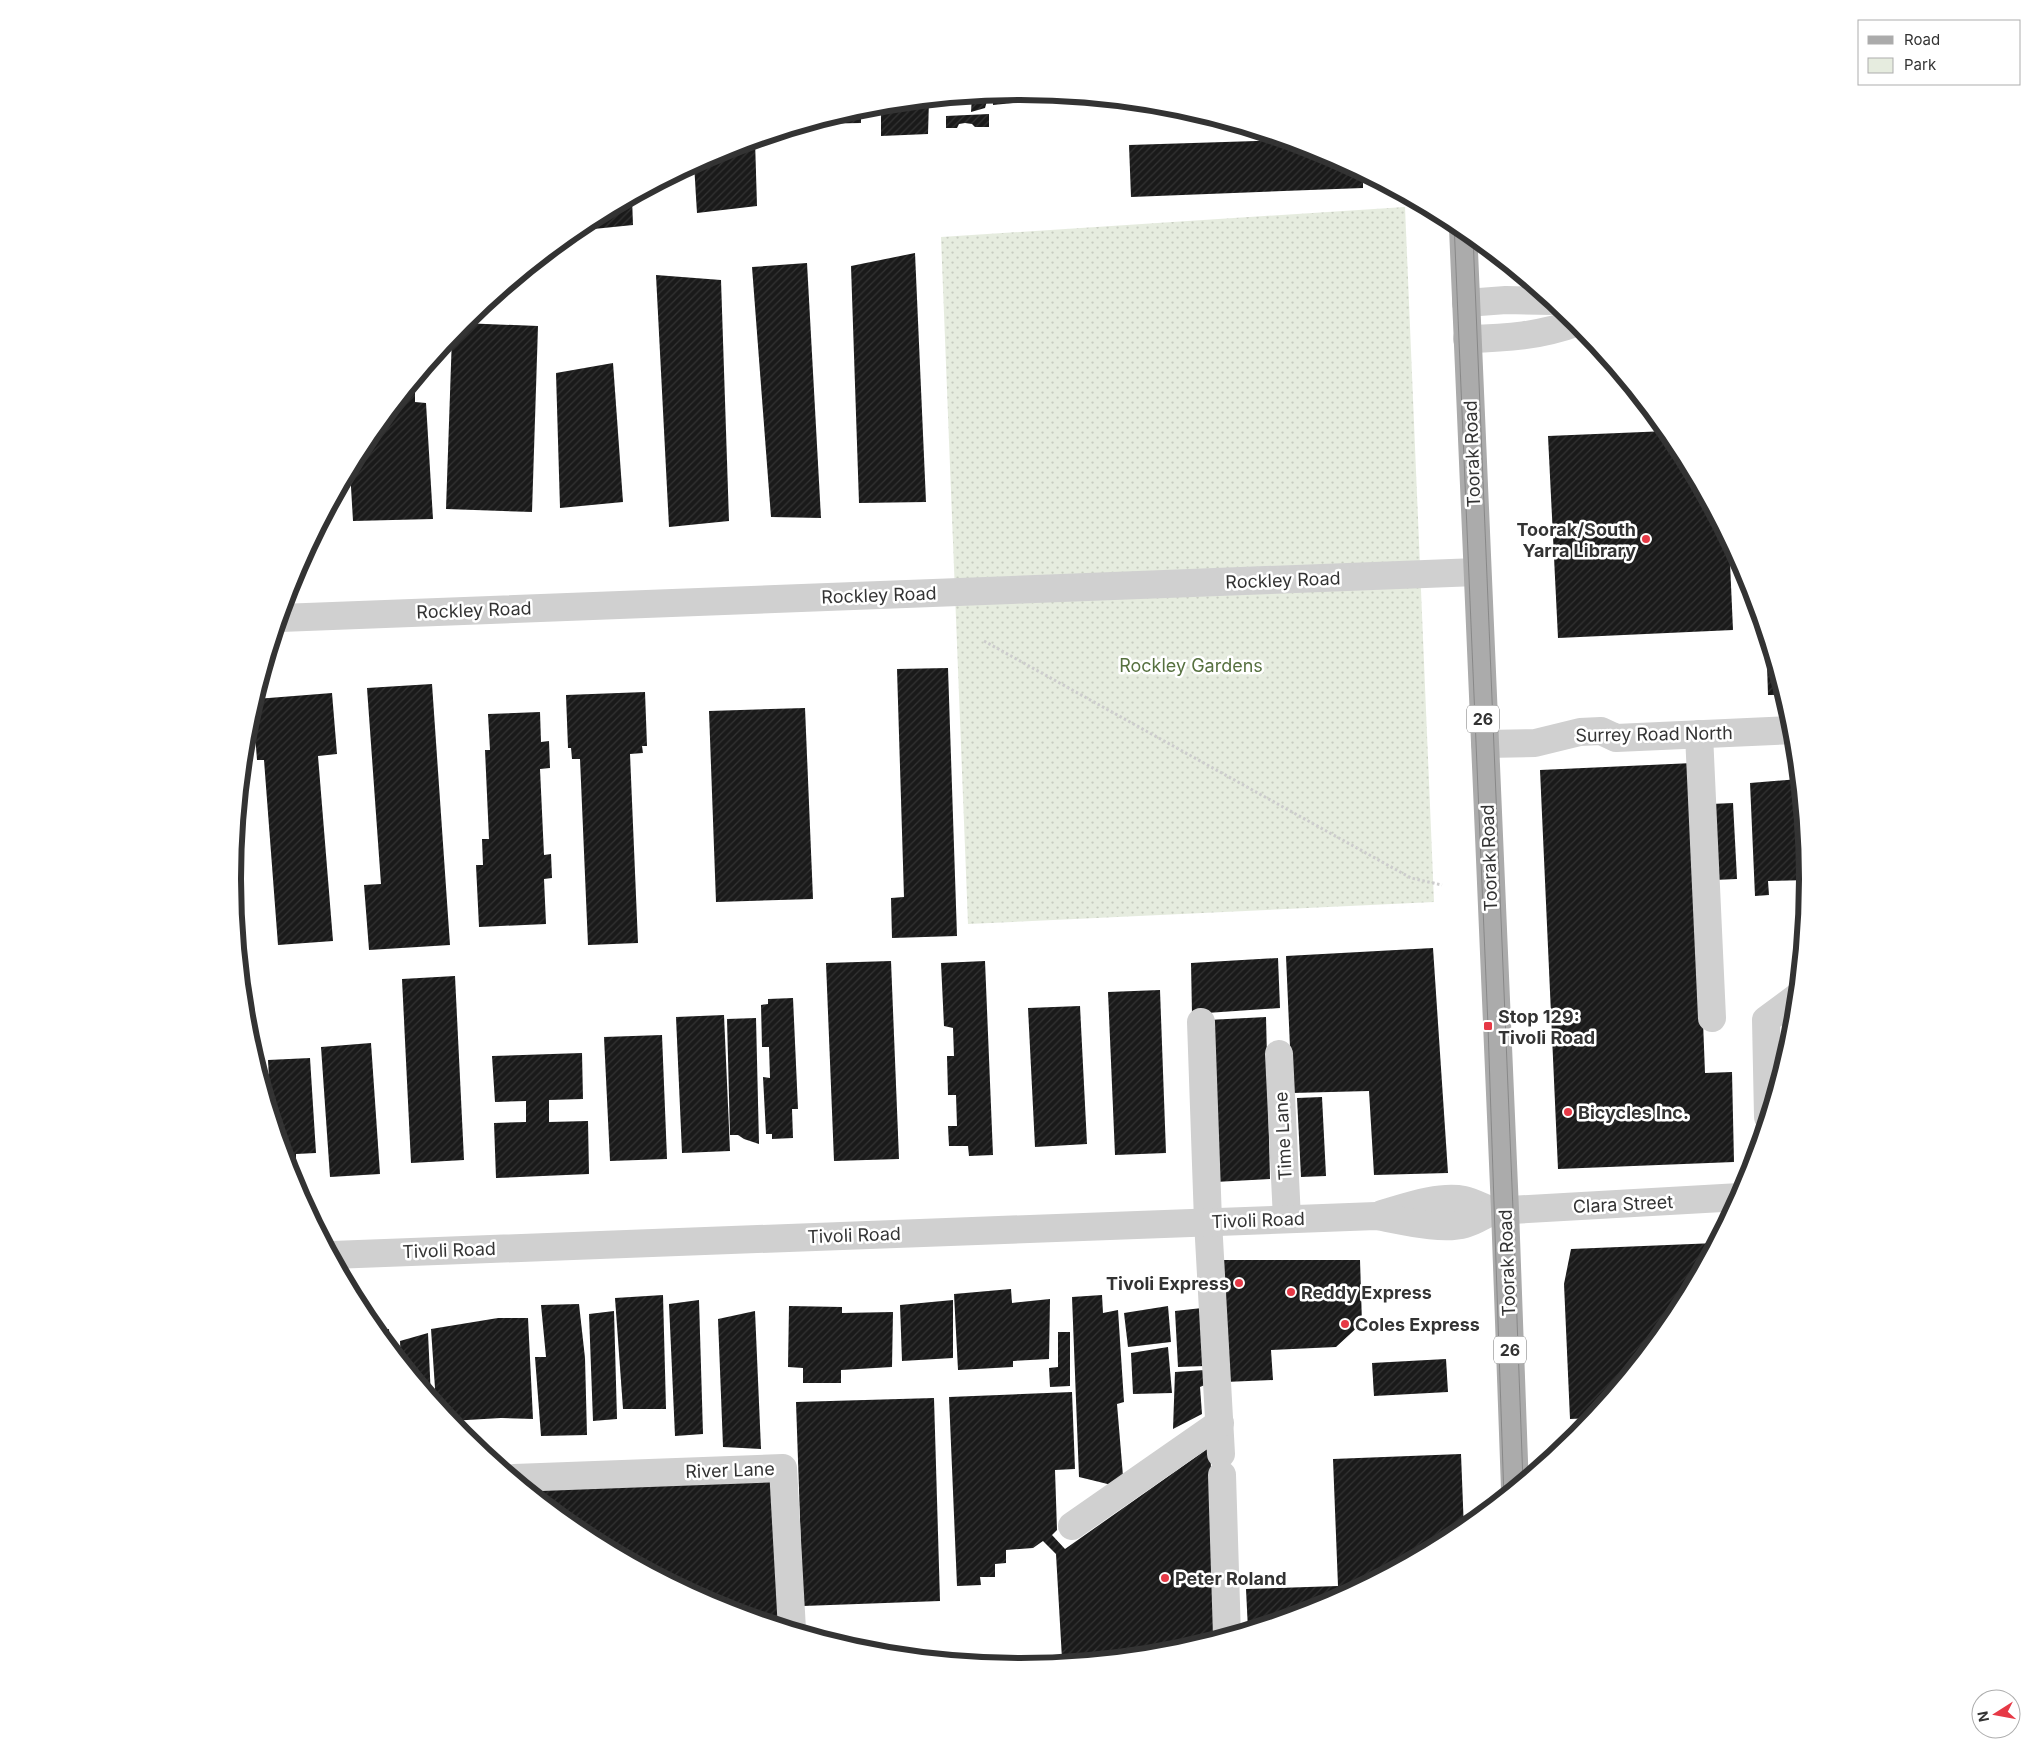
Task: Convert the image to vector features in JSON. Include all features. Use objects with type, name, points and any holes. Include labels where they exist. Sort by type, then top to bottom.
[{"type":"main road","name":"Toorak Road","points":[[1463,238],[1484,744],[1499,1211],[1515,1482]]},
{"type":"street","points":[[1466,303],[1506,300],[1543,302]]},
{"type":"street","points":[[1467,339],[1509,338],[1569,325]]},
{"type":"street","name":"Rockley Road","points":[[286,618],[1477,572]]},
{"type":"street","name":"Surrey Road North","points":[[1484,744],[1535,743],[1580,732],[1601,731],[1616,738],[1786,730]]},
{"type":"street","points":[[1699,734],[1712,1018]]},
{"type":"street","points":[[1768,1100],[1766,1020],[1790,1002]]},
{"type":"street","points":[[1201,1022],[1208,1221],[1220,1423],[1227,1631]]},
{"type":"street","name":"Time Lane","points":[[1279,1054],[1287,1219]]},
{"type":"street","name":"Clara Street","points":[[1499,1211],[1732,1197]]},
{"type":"street","name":"Tivoli Road","points":[[337,1255],[1376,1216],[1428,1201],[1463,1200],[1499,1211]]},
{"type":"street","points":[[1072,1526],[1220,1423]]},
{"type":"street","name":"River Lane","points":[[521,1478],[783,1468],[792,1624]]},
{"type":"path","points":[[984,641],[1411,878],[1442,885]]},
{"type":"green space","name":"Rockley Gardens","points":[[1405,207],[1434,902],[968,924],[941,237]]},
{"type":"building","points":[[987,101],[985,108],[971,112],[972,102]]},
{"type":"building","points":[[993,101],[1035,101],[1035,101],[993,105]]},
{"type":"building","points":[[929,106],[928,134],[881,136],[881,113]]},
{"type":"building","points":[[989,114],[989,127],[975,127],[972,124],[965,123],[959,124],[957,128],[946,128],[946,116]]},
{"type":"building","points":[[861,117],[861,123],[833,124]]},
{"type":"building","points":[[1269,141],[1319,159],[1363,179],[1363,188],[1131,197],[1129,145]]},
{"type":"building","points":[[755,147],[757,206],[697,213],[694,172]]},
{"type":"building","points":[[632,203],[633,225],[590,229]]},
{"type":"building","points":[[915,253],[926,502],[859,503],[851,266]]},
{"type":"building","points":[[807,263],[821,518],[771,517],[752,267]]},
{"type":"building","points":[[656,275],[721,280],[729,521],[669,527]]},
{"type":"building","points":[[474,323],[538,326],[532,512],[446,509],[452,347]]},
{"type":"building","points":[[613,363],[623,502],[560,508],[556,373]]},
{"type":"building","points":[[415,389],[415,402],[426,403],[433,519],[353,521],[351,481],[372,446]]},
{"type":"building","points":[[1658,431],[1696,490],[1730,556],[1733,630],[1558,638],[1548,436]]},
{"type":"building","points":[[1767,656],[1777,695],[1768,695]]},
{"type":"building","points":[[948,668],[957,936],[892,938],[891,898],[904,897],[897,669]]},
{"type":"building","points":[[432,684],[450,945],[369,950],[364,885],[381,884],[367,688]]},
{"type":"building","points":[[645,692],[647,746],[642,746],[643,753],[630,754],[638,943],[588,945],[580,759],[572,759],[571,748],[568,748],[566,695]]},
{"type":"building","points":[[332,693],[337,754],[318,756],[333,941],[278,945],[264,760],[257,760],[255,734],[263,698]]},
{"type":"building","points":[[805,708],[813,899],[716,902],[709,711]]},
{"type":"building","points":[[540,712],[541,742],[549,741],[550,768],[540,769],[544,855],[551,854],[552,878],[544,879],[546,924],[479,927],[476,865],[483,865],[482,839],[489,839],[485,750],[490,750],[488,714]]},
{"type":"building","points":[[1693,763],[1705,1073],[1732,1072],[1734,1162],[1558,1169],[1540,770]]},
{"type":"building","points":[[1793,779],[1800,880],[1768,881],[1769,895],[1755,896],[1750,783]]},
{"type":"building","points":[[1733,803],[1737,879],[1714,880],[1711,804]]},
{"type":"building","points":[[1433,948],[1448,1173],[1374,1175],[1369,1091],[1292,1093],[1286,956]]},
{"type":"building","points":[[1278,958],[1280,1008],[1192,1014],[1191,963]]},
{"type":"building","points":[[891,961],[899,1159],[834,1161],[826,963]]},
{"type":"building","points":[[985,961],[993,1155],[969,1156],[968,1146],[949,1146],[948,1126],[957,1126],[956,1095],[948,1095],[947,1056],[954,1056],[953,1028],[944,1026],[941,963]]},
{"type":"building","points":[[455,976],[464,1160],[411,1163],[402,979]]},
{"type":"building","points":[[249,986],[251,986],[252,1003]]},
{"type":"building","points":[[1160,990],[1166,1153],[1115,1155],[1108,992]]},
{"type":"building","points":[[793,998],[798,1109],[792,1109],[793,1138],[772,1139],[772,1134],[766,1134],[763,1077],[770,1078],[769,1047],[762,1047],[761,1005],[768,1004],[768,999]]},
{"type":"building","points":[[1080,1006],[1087,1144],[1035,1147],[1028,1008]]},
{"type":"building","points":[[724,1015],[730,1151],[682,1153],[676,1017]]},
{"type":"building","points":[[1266,1017],[1270,1179],[1215,1182],[1208,1020]]},
{"type":"building","points":[[756,1018],[759,1144],[738,1135],[730,1135],[727,1019]]},
{"type":"building","points":[[662,1035],[667,1159],[610,1161],[604,1037]]},
{"type":"building","points":[[371,1043],[380,1174],[330,1177],[321,1047]]},
{"type":"building","points":[[582,1053],[583,1099],[549,1100],[549,1122],[588,1121],[589,1174],[496,1178],[494,1123],[526,1122],[526,1101],[495,1102],[492,1056]]},
{"type":"building","points":[[310,1058],[316,1153],[296,1154],[296,1160],[293,1160],[282,1130],[268,1081],[268,1060]]},
{"type":"building","points":[[1322,1097],[1326,1176],[1301,1177],[1297,1098]]},
{"type":"building","points":[[1710,1243],[1669,1313],[1639,1354],[1584,1418],[1570,1419],[1564,1284],[1571,1249]]},
{"type":"building","name":"Reddy Express","points":[[1219,1260],[1360,1260],[1362,1323],[1336,1347],[1271,1350],[1273,1380],[1225,1382]]},
{"type":"building","points":[[1011,1289],[1012,1303],[1050,1299],[1049,1359],[1013,1361],[1013,1367],[958,1370],[954,1294]]},
{"type":"building","points":[[663,1295],[666,1409],[623,1409],[615,1298]]},
{"type":"building","points":[[1102,1295],[1103,1313],[1118,1310],[1124,1402],[1117,1404],[1124,1488],[1079,1477],[1072,1297]]},
{"type":"building","points":[[699,1300],[703,1434],[675,1436],[669,1304]]},
{"type":"building","points":[[953,1300],[953,1358],[902,1361],[900,1305]]},
{"type":"building","points":[[579,1304],[585,1358],[587,1435],[541,1436],[535,1357],[546,1357],[541,1305]]},
{"type":"building","points":[[789,1306],[842,1307],[842,1313],[893,1312],[892,1367],[841,1370],[841,1383],[803,1383],[803,1368],[788,1367]]},
{"type":"building","points":[[1168,1306],[1171,1342],[1128,1347],[1124,1313]]},
{"type":"building","points":[[1202,1308],[1205,1366],[1178,1367],[1175,1311]]},
{"type":"building","points":[[614,1311],[617,1419],[593,1421],[589,1314]]},
{"type":"building","points":[[755,1311],[761,1449],[723,1447],[718,1319]]},
{"type":"building","points":[[498,1318],[528,1318],[533,1419],[501,1418],[459,1420],[435,1395],[431,1329]]},
{"type":"building","points":[[384,1329],[389,1329],[389,1337]]},
{"type":"building","points":[[1058,1332],[1070,1332],[1070,1386],[1050,1387],[1049,1368],[1058,1367]]},
{"type":"building","points":[[428,1333],[431,1389],[401,1352],[400,1341]]},
{"type":"building","points":[[1168,1347],[1172,1393],[1133,1394],[1131,1353]]},
{"type":"building","points":[[1446,1359],[1448,1392],[1374,1396],[1372,1363]]},
{"type":"building","points":[[1205,1370],[1207,1384],[1200,1387],[1202,1414],[1173,1429],[1175,1372]]},
{"type":"building","points":[[1072,1392],[1075,1469],[1055,1470],[1057,1530],[1052,1535],[1065,1549],[1210,1447],[1219,1633],[1173,1644],[1122,1652],[1062,1657],[1056,1554],[1043,1541],[1033,1548],[1006,1550],[1006,1563],[995,1564],[995,1577],[980,1577],[981,1585],[957,1586],[949,1397]]},
{"type":"building","points":[[934,1398],[940,1601],[803,1606],[796,1402]]},
{"type":"building","points":[[1461,1454],[1464,1521],[1410,1555],[1365,1579],[1319,1600],[1248,1625],[1246,1589],[1338,1586],[1333,1459]]},
{"type":"building","points":[[773,1476],[780,1621],[722,1600],[676,1579],[631,1555],[587,1528],[532,1487]]},
{"type":"tram line","points":[[1454,231],[1488,1026],[1504,1491]]},
{"type":"tram line","points":[[1473,245],[1523,1475]]},
{"type":"place","name":"Toorak/South Yarra Library","points":[[1646,539]]},
{"type":"place","name":"Stop 129: Tivoli Road","points":[[1488,1026]]},
{"type":"place","name":"Bicycles Inc.","points":[[1568,1112]]},
{"type":"place","name":"Tivoli Express","points":[[1239,1283]]},
{"type":"place","name":"Reddy Express","points":[[1291,1292]]},
{"type":"place","name":"Coles Express","points":[[1345,1324]]},
{"type":"place","name":"Peter Roland","points":[[1165,1578]]}]
